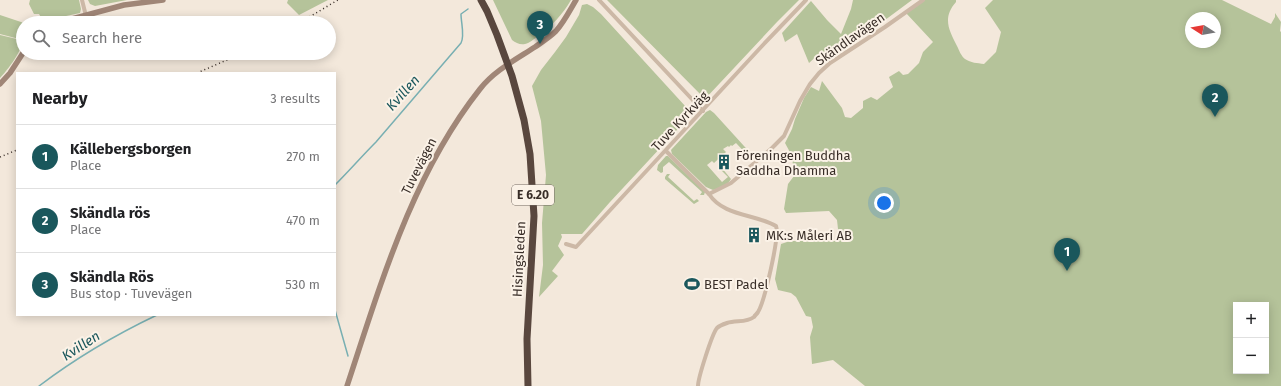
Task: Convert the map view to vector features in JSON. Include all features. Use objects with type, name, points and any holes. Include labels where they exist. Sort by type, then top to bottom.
[{"type":"highway","name":"E 6.20","points":[[481,0],[508,64]]},
{"type":"highway","name":"Hisingsleden","points":[[508,64],[524,120],[530,154],[533,191],[533,236],[527,340],[528,386]]},
{"type":"main road","points":[[86,16],[131,3],[163,0]]},
{"type":"main road","name":"Tuvevägen","points":[[347,386],[390,257],[422,182],[441,147],[466,106],[488,79],[508,64],[540,44],[557,30],[576,0]]},
{"type":"main road","points":[[0,84],[10,73],[18,60]]},
{"type":"street","points":[[82,0],[86,16]]},
{"type":"street","points":[[599,0],[703,111]]},
{"type":"street","name":"Tuve Kyrkväg","points":[[566,244],[576,247],[806,0]]},
{"type":"street","name":"Skändlavägen","points":[[709,194],[731,183],[784,136],[800,101],[810,84],[830,63],[923,0]]},
{"type":"street","points":[[666,151],[716,203],[724,208],[776,226],[777,235],[758,312],[748,320],[728,322],[718,327],[713,334],[699,376],[698,386]]},
{"type":"green space","points":[[30,0],[79,0],[81,9],[80,13],[66,16],[40,16],[39,14],[34,14],[29,4]]},
{"type":"green space","points":[[88,0],[127,0],[95,6],[90,4]]},
{"type":"green space","points":[[288,0],[328,0],[299,15],[287,3]]},
{"type":"green space","points":[[493,0],[571,0],[553,24],[530,42],[518,44],[512,40]]},
{"type":"green space","points":[[607,0],[799,0],[705,99]]},
{"type":"green space","points":[[853,0],[912,0],[854,43],[836,54],[821,52],[809,63],[797,34],[785,42],[782,33],[811,1],[841,34]]},
{"type":"green space","points":[[925,0],[956,0],[949,13],[949,29],[960,53],[964,58],[972,62],[984,64],[996,52],[1001,32],[985,8],[993,0],[1222,0],[1271,24],[1275,17],[1275,13],[1281,22],[1281,386],[865,386],[833,360],[812,364],[810,337],[813,327],[811,317],[806,316],[796,297],[791,293],[778,290],[775,279],[781,244],[790,241],[837,241],[839,238],[837,220],[829,211],[786,213],[784,209],[788,184],[794,176],[792,156],[785,143],[804,98],[811,87],[819,91],[822,81],[842,108],[845,117],[851,118],[863,108],[863,101],[871,97],[877,100],[893,87],[889,77],[899,71],[903,75],[908,74],[919,63],[923,52],[933,42],[906,13]]},
{"type":"green space","points":[[587,4],[601,14],[686,107],[689,117],[582,234],[561,234],[562,237],[558,246],[564,255],[552,271],[558,276],[539,297],[543,265],[542,223],[546,175],[541,121],[532,86],[541,70],[566,37],[579,15],[582,5]]},
{"type":"green space","points":[[0,15],[16,20],[16,38],[0,34]]},
{"type":"green space","points":[[0,35],[16,39],[16,57],[0,78]]},
{"type":"green space","points":[[710,110],[754,157],[751,159],[736,143],[723,149],[726,152],[714,163],[712,161],[707,165],[722,182],[728,177],[720,169],[721,167],[731,179],[726,185],[713,190],[706,187],[672,154],[671,150],[706,112]]},
{"type":"green space","points":[[666,156],[668,156],[705,192],[704,195],[700,195],[702,192],[669,162],[663,167],[663,172],[661,173],[657,170],[658,165]]},
{"type":"green space","points":[[667,174],[670,174],[668,177],[694,201],[697,199],[699,201],[694,204],[665,179]]},
{"type":"waterway","name":"Kvillen","points":[[336,184],[376,142],[461,43],[463,33],[461,14],[468,9]]},
{"type":"waterway","points":[[336,314],[348,356]]},
{"type":"waterway","name":"Kvillen","points":[[39,386],[96,348],[155,316]]},
{"type":"railway","points":[[311,16],[338,0]]},
{"type":"railway","points":[[199,72],[227,60]]},
{"type":"railway","points":[[0,157],[16,150]]},
{"type":"place","name":"Skändla Rös","points":[[540,44]]},
{"type":"place","name":"Skändla rös","points":[[1215,117]]},
{"type":"place","name":"Föreningen Buddha Saddha Dhamma","points":[[724,162]]},
{"type":"place","name":"MK:s Måleri AB","points":[[754,235]]},
{"type":"place","name":"Källebergsborgen","points":[[1067,271]]},
{"type":"place","name":"BEST Padel","points":[[692,284]]}]
